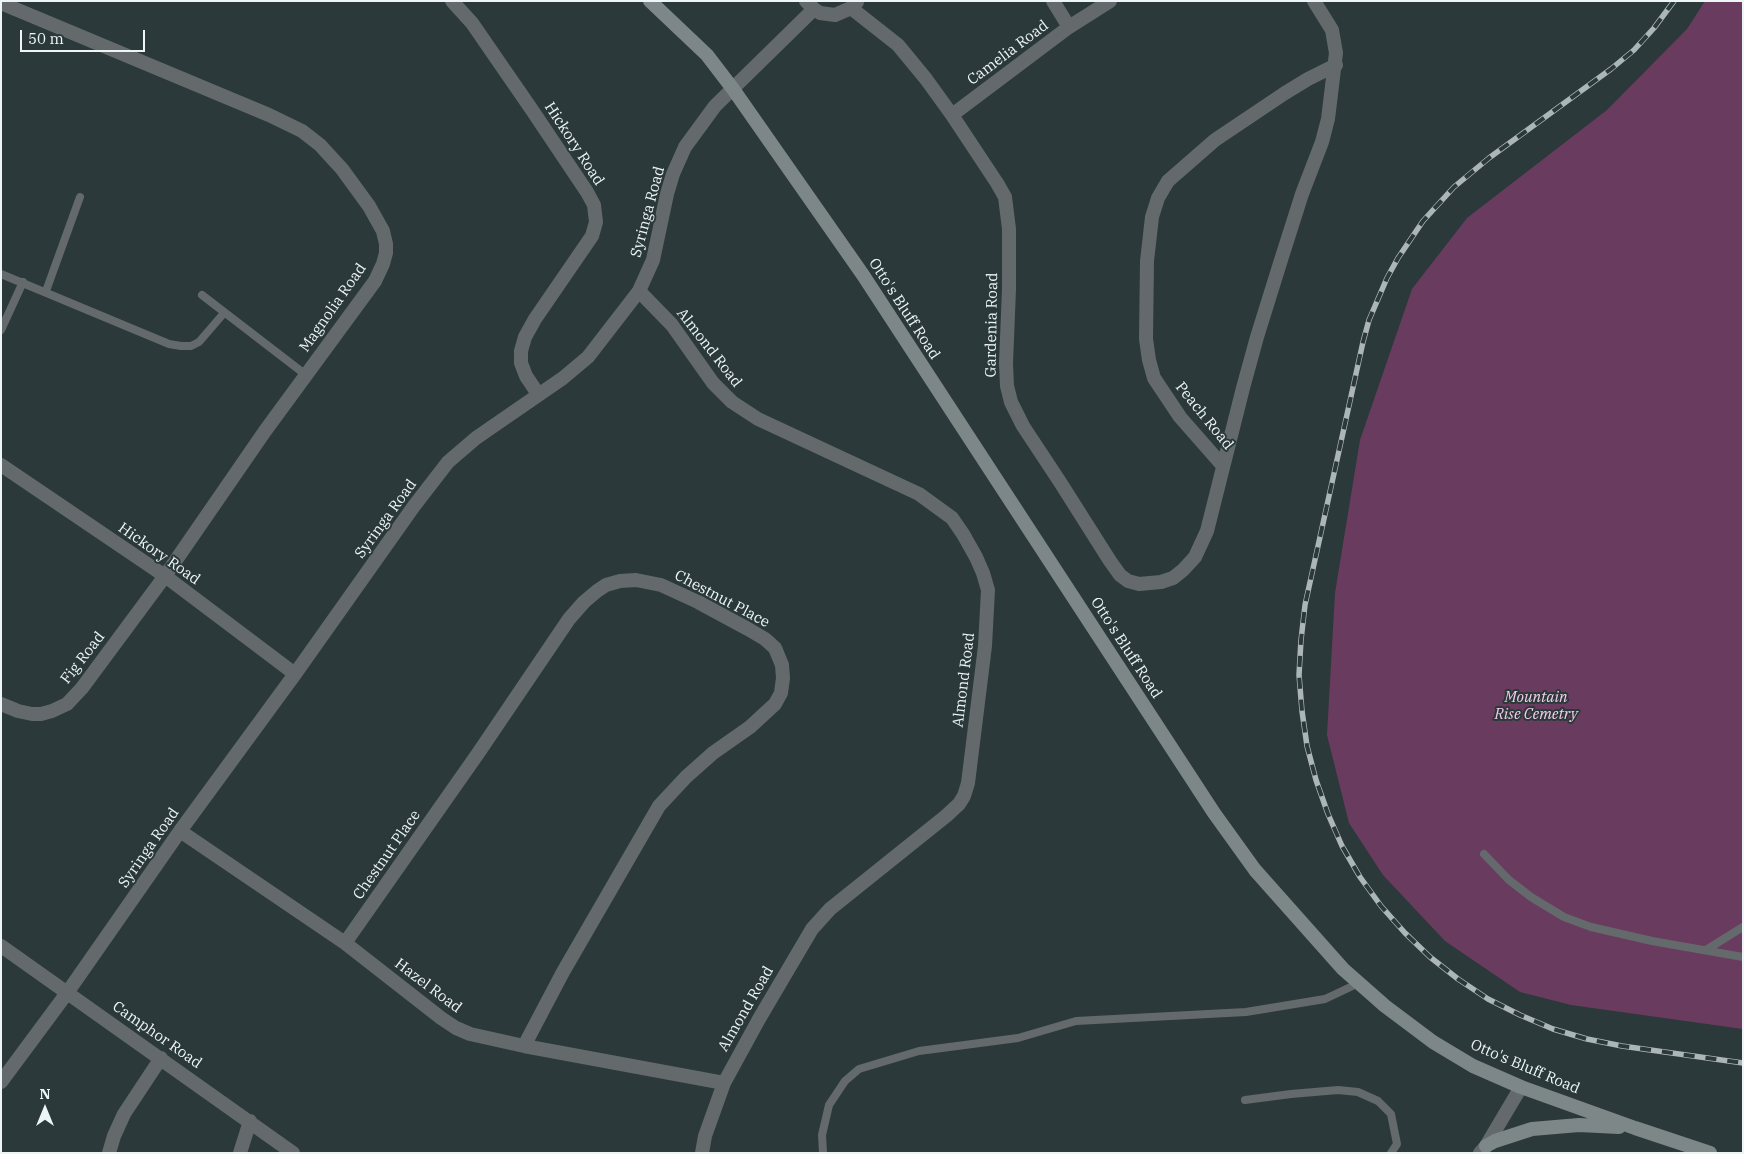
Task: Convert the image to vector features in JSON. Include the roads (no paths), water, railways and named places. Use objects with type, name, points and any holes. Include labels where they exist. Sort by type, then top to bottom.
[{"type":"main road","name":"Otto's Bluff Road","points":[[650,1],[707,55],[733,89],[863,275],[1209,805],[1254,870],[1344,969],[1384,1006],[1433,1042],[1473,1066],[1521,1087],[1710,1153]]},
{"type":"main road","points":[[1483,1149],[1495,1141],[1532,1129],[1559,1126],[1635,1128]]},
{"type":"street","name":"Hickory Road","points":[[452,1],[472,23],[594,205],[596,222],[592,236],[535,319],[525,337],[521,351],[521,363],[526,376],[538,394]]},
{"type":"street","points":[[1053,1],[1069,27]]},
{"type":"street","name":"Camelia Road","points":[[952,115],[1069,27],[1110,1]]},
{"type":"street","name":"Peach Road","points":[[1223,466],[1243,388],[1281,260],[1302,194],[1322,142],[1328,119],[1336,66],[1336,53],[1332,30],[1314,1]]},
{"type":"street","name":"Magnolia Road","points":[[1,3],[269,115],[302,131],[320,145],[342,169],[369,206],[383,231],[386,253],[375,281],[306,375],[165,576]]},
{"type":"street","name":"Syringa Road","points":[[1,1082],[67,993],[414,506],[448,462],[476,438],[563,378],[588,357],[639,291],[653,260],[669,187],[685,147],[715,106],[810,5]]},
{"type":"street","points":[[810,5],[827,15],[835,15],[854,5]]},
{"type":"street","name":"Gardenia Road","points":[[854,5],[898,45],[926,78],[998,183],[1005,198],[1009,229],[1006,363],[1007,386],[1011,402],[1022,426],[1120,575],[1128,581],[1149,584],[1173,578],[1183,570],[1195,557],[1207,531],[1223,466]]},
{"type":"street","name":"Peach Road","points":[[1223,466],[1180,417],[1154,378],[1146,339],[1147,261],[1152,217],[1158,198],[1168,181],[1215,140],[1300,84],[1336,66]]},
{"type":"street","name":"Almond Road","points":[[639,291],[672,325],[713,383],[732,402],[758,419],[919,494],[952,518],[976,557],[988,590],[985,646],[968,782],[964,796],[959,804],[946,816],[837,904],[812,929],[724,1083],[702,1153]]},
{"type":"street","name":"Hickory Road","points":[[1,465],[165,576],[295,674]]},
{"type":"street","name":"Fig Road","points":[[1,704],[32,714],[52,711],[67,704],[82,688],[165,576]]},
{"type":"street","name":"Chestnut Place","points":[[345,943],[569,619],[597,591],[606,585],[620,581],[636,580],[661,586],[698,602],[748,628],[775,648],[782,665],[783,678],[781,693],[778,699],[766,714],[713,753],[686,777],[659,806],[563,972],[524,1046]]},
{"type":"street","name":"Hazel Road","points":[[180,832],[345,943],[456,1028],[470,1034],[524,1046],[724,1083]]},
{"type":"street","name":"Camphor Road","points":[[1,946],[293,1153]]},
{"type":"street","points":[[109,1153],[124,1114],[161,1058]]},
{"type":"street","points":[[1483,1149],[1521,1087]]},
{"type":"street","points":[[240,1153],[250,1121]]},
{"type":"lane","points":[[46,291],[80,197]]},
{"type":"lane","points":[[1,274],[46,291],[169,344],[191,346],[199,342],[224,313]]},
{"type":"lane","points":[[1,330],[23,282]]},
{"type":"lane","points":[[202,295],[306,375]]},
{"type":"lane","points":[[1484,854],[1509,880],[1531,897],[1564,917],[1591,927],[1652,941],[1743,957]]},
{"type":"lane","points":[[1706,950],[1743,927]]},
{"type":"lane","points":[[823,1153],[822,1135],[829,1105],[845,1081],[860,1069],[919,1051],[1018,1038],[1076,1021],[1246,1012],[1325,999],[1359,983]]},
{"type":"lane","points":[[1245,1100],[1338,1090],[1358,1092],[1378,1100],[1391,1114],[1397,1144],[1391,1153]]},
{"type":"railway","points":[[1674,1],[1654,28],[1634,50],[1489,158],[1454,187],[1423,221],[1398,258],[1369,320],[1363,342],[1305,605],[1299,675],[1307,746],[1316,780],[1342,846],[1360,877],[1381,906],[1430,957],[1488,999],[1553,1029],[1587,1039],[1622,1046],[1743,1063]]},
{"type":"park label","name":"Mountain Rise Cemetry","points":[[1536,706]]}]
